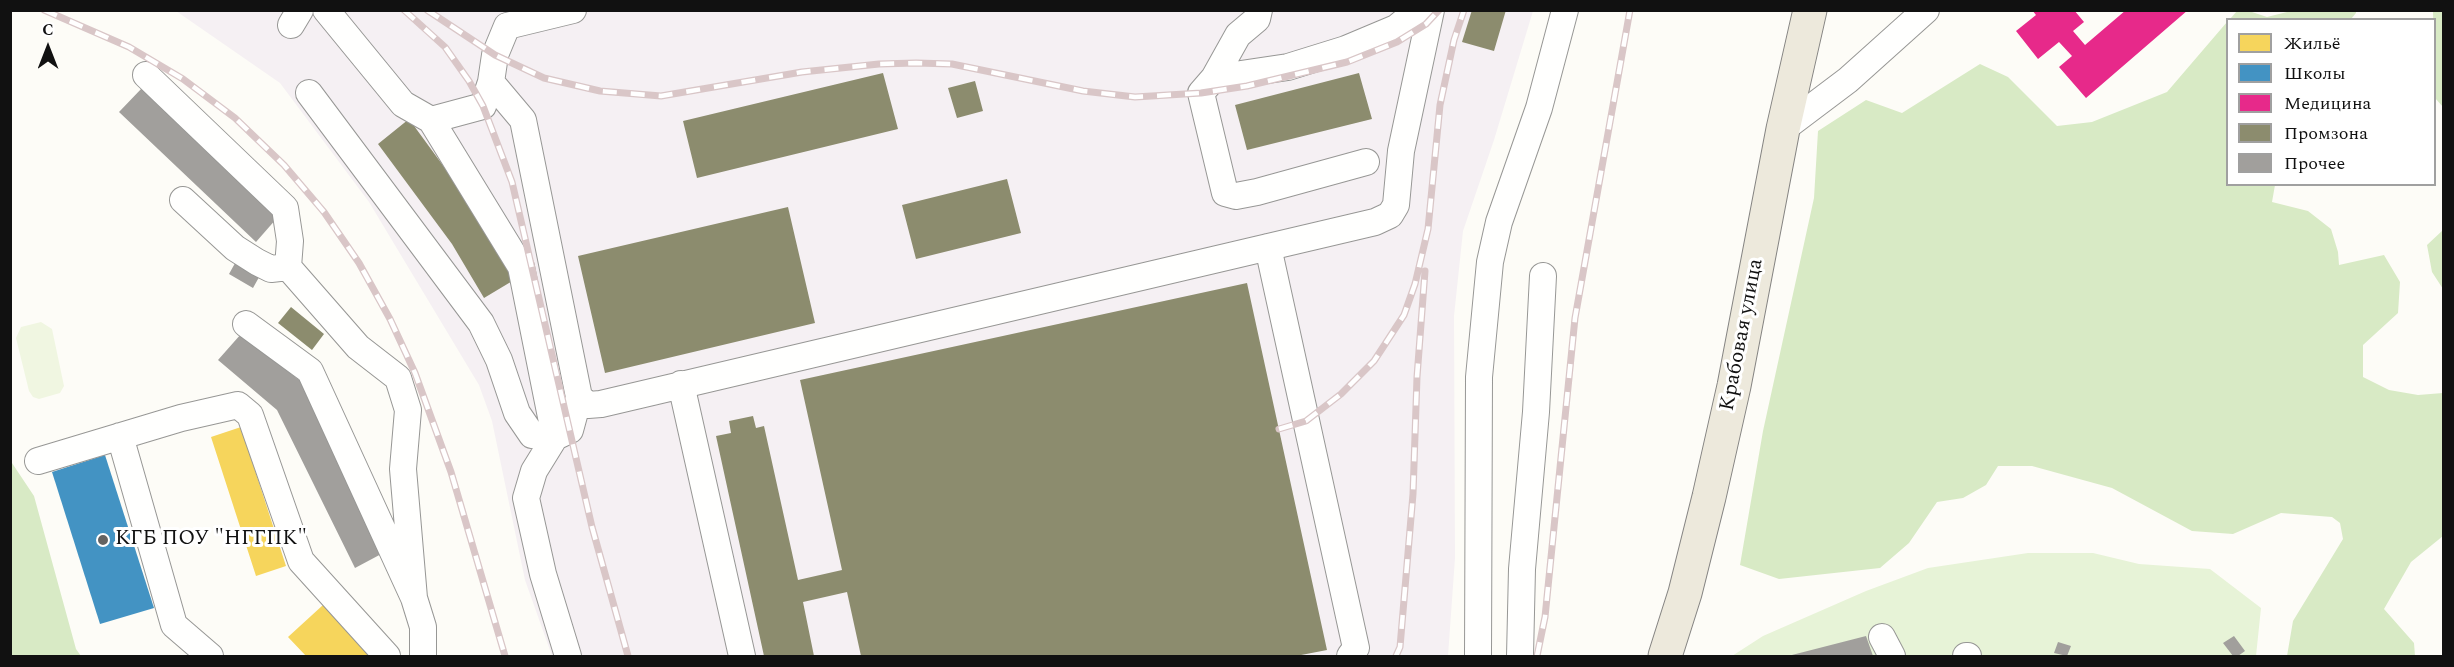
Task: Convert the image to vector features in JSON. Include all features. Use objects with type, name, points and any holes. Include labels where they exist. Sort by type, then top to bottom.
[{"type":"main road","name":"Крабовая улица","points":[[1665,657],[1685,592],[1734,386],[1783,129],[1810,10]]},
{"type":"street","points":[[326,10],[403,104],[431,120],[521,267],[555,437],[534,471],[526,498],[543,573],[568,657]]},
{"type":"street","points":[[431,120],[483,106],[495,55],[507,26],[573,10]]},
{"type":"street","points":[[1259,10],[1257,19],[1238,35],[1227,51],[1214,78],[1201,93],[1225,193],[1236,196],[1257,192],[1366,162]]},
{"type":"street","points":[[1214,78],[1288,67],[1346,49],[1396,28],[1418,10]]},
{"type":"street","points":[[579,397],[588,405],[601,404],[1376,222],[1390,216],[1396,205],[1401,151],[1431,10]]},
{"type":"street","points":[[1478,657],[1479,377],[1490,262],[1499,222],[1539,108],[1565,10]]},
{"type":"street","points":[[1783,129],[1848,80],[1926,10]]},
{"type":"street","points":[[146,75],[285,208],[290,241],[288,267],[358,346],[398,378],[408,410],[403,469],[414,598]]},
{"type":"street","points":[[309,93],[481,323],[499,360],[517,413],[532,435],[555,437],[570,430],[579,397],[524,120],[490,82]]},
{"type":"street","points":[[183,200],[235,248],[249,257],[272,269],[288,267]]},
{"type":"street","points":[[1268,247],[1356,648],[1350,657]]},
{"type":"street","points":[[1520,657],[1522,569],[1536,412],[1543,276]]},
{"type":"street","points":[[246,324],[310,371],[414,598],[423,627],[423,657]]},
{"type":"street","points":[[681,384],[742,657]]},
{"type":"street","points":[[38,461],[181,418],[238,405],[250,415],[302,561],[387,657]]},
{"type":"street","points":[[120,436],[174,625],[210,657]]},
{"type":"shaded area","points":[[176,11],[1533,11],[1494,140],[1463,231],[1454,316],[1455,558],[1448,656],[552,656],[525,580],[492,421],[479,385],[369,202],[280,83]]},
{"type":"green space","points":[[2295,10],[2356,10],[2352,18],[2231,18],[2237,11],[2249,11],[2267,17]]},
{"type":"green space","points":[[2433,11],[2443,11],[2443,107],[2436,99],[2436,18],[2433,18]]},
{"type":"green space","points":[[2226,23],[2226,186],[2275,186],[2272,202],[2308,211],[2331,229],[2338,252],[2339,265],[2384,255],[2400,282],[2398,313],[2363,345],[2363,377],[2389,390],[2418,395],[2443,393],[2443,536],[2411,562],[2384,609],[2414,643],[2415,656],[2287,656],[2293,621],[2343,539],[2340,523],[2332,517],[2281,513],[2233,534],[2192,531],[2112,488],[2032,466],[1998,466],[1986,485],[1963,498],[1937,502],[1909,543],[1880,568],[1779,579],[1740,565],[1763,431],[1814,198],[1818,131],[1866,100],[1902,113],[1980,64],[2008,77],[2057,126],[2092,122],[2167,92]]},
{"type":"green space","points":[[2443,230],[2443,289],[2432,272],[2427,245]]},
{"type":"green space","points":[[41,322],[52,329],[64,386],[60,393],[39,399],[33,397],[29,391],[16,338],[21,327]]},
{"type":"green space","points":[[10,460],[34,496],[76,649],[81,656],[11,656]]},
{"type":"green space","points":[[2028,553],[2093,553],[2139,564],[2210,569],[2261,608],[2256,656],[1732,656],[1763,636],[1866,591],[1928,568]]},
{"type":"building: Жильё","points":[[241,427],[286,566],[256,576],[211,437]]},
{"type":"building: Жильё","points":[[323,605],[371,656],[306,656],[288,637]]},
{"type":"building: Школы","name":"КГБ ПОУ \"НГГПК\"","points":[[105,455],[154,608],[100,624],[52,472]]},
{"type":"building: Медицина","points":[[2032,10],[2074,10],[2084,22],[2073,31],[2085,45],[2126,10],[2188,10],[2086,98],[2059,67],[2072,56],[2059,42],[2038,59],[2016,31],[2036,15]]},
{"type":"building: Промзона","points":[[1472,10],[1506,10],[1494,51],[1462,42]]},
{"type":"building: Промзона","points":[[883,73],[898,129],[697,178],[683,121]]},
{"type":"building: Промзона","points":[[1359,73],[1372,119],[1247,150],[1235,105]]},
{"type":"building: Промзона","points":[[975,81],[983,111],[957,118],[948,88]]},
{"type":"building: Промзона","points":[[409,119],[485,223],[519,277],[484,298],[452,244],[378,144]]},
{"type":"building: Промзона","points":[[1007,179],[1021,233],[916,259],[902,205]]},
{"type":"building: Промзона","points":[[788,207],[815,323],[605,373],[578,256]]},
{"type":"building: Промзона","points":[[1247,283],[1327,650],[1296,656],[861,656],[847,592],[803,602],[814,656],[764,656],[716,436],[731,433],[729,421],[753,416],[756,428],[764,426],[798,580],[842,570],[800,380]]},
{"type":"building: Промзона","points":[[291,307],[324,334],[312,350],[278,323]]},
{"type":"building: Прочее","points":[[142,88],[277,218],[256,242],[119,112]]},
{"type":"building: Прочее","points":[[239,256],[263,270],[253,288],[229,274]]},
{"type":"building: Прочее","points":[[241,334],[304,384],[385,552],[355,568],[277,410],[218,360]]},
{"type":"building: Прочее","points":[[1866,636],[1873,656],[1788,656]]},
{"type":"building: Прочее","points":[[2234,636],[2245,651],[2238,656],[2233,656],[2223,643]]},
{"type":"building: Прочее","points":[[2058,642],[2071,646],[2067,656],[2054,653]]},
{"type":"railway","points":[[44,10],[129,47],[183,79],[235,118],[284,165],[324,212],[359,263],[390,319],[415,373],[451,472],[505,656]]},
{"type":"railway","points":[[404,10],[445,47],[469,81],[483,106],[512,182],[592,527],[628,656]]},
{"type":"railway","points":[[427,10],[495,55],[544,78],[600,91],[661,96],[802,72],[879,64],[916,63],[952,64],[1083,91],[1135,97],[1201,93],[1247,86],[1347,62],[1397,42],[1426,24],[1439,10]]},
{"type":"railway","points":[[1279,429],[1306,421],[1341,394],[1374,361],[1404,315],[1415,284],[1428,229],[1440,105],[1454,40],[1464,10]]},
{"type":"railway","points":[[1537,656],[1545,617],[1575,318],[1630,10]]},
{"type":"railway","points":[[1396,656],[1400,647],[1413,494],[1417,377],[1425,271]]},
{"type":"place","name":"КГБ ПОУ \"НГГПК\"","points":[[103,540]]}]
